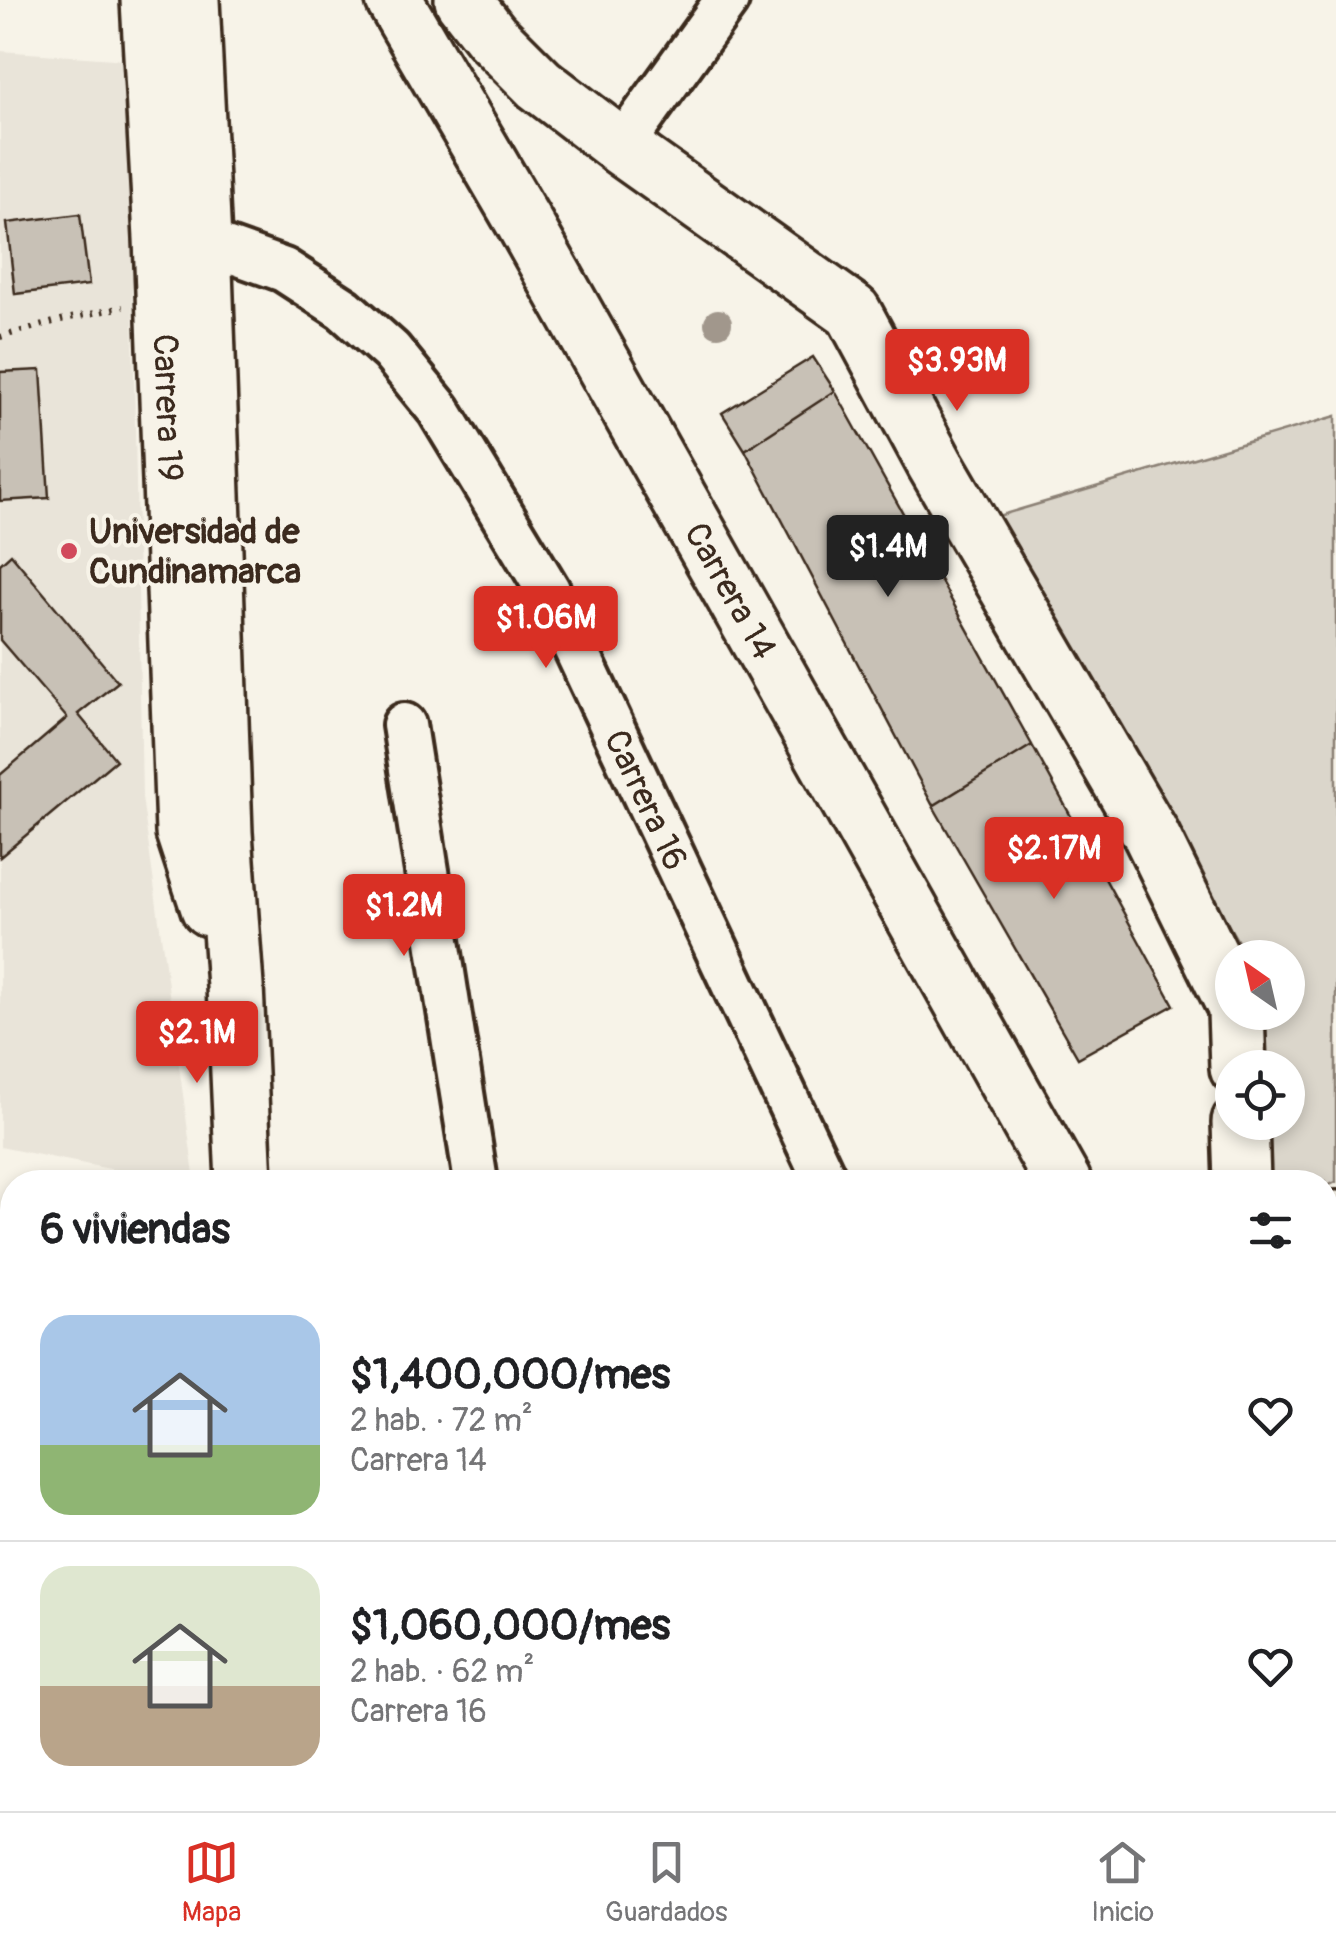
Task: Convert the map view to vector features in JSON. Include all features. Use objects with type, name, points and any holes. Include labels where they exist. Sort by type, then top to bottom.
[{"type":"street","name":"Carrera 19","points":[[149,0],[182,240],[235,986],[243,1170]]},
{"type":"street","name":"Carrera 19","points":[[191,0],[182,240],[164,304],[184,832],[235,986]]},
{"type":"street","name":"Carrera 14","points":[[394,0],[524,221],[1057,1170]]},
{"type":"street","points":[[463,0],[491,36],[539,84],[620,147],[853,312],[935,464],[1149,832],[1215,966]]},
{"type":"street","points":[[620,147],[727,0]]},
{"type":"street","name":"Carrera 16","points":[[182,240],[284,270],[344,309],[391,350],[439,410],[548,590],[820,1170]]},
{"type":"street","points":[[404,724],[474,1170]]},
{"type":"street","points":[[1241,1140],[1242,1170]]},
{"type":"path","points":[[0,337],[132,305],[164,304]]},
{"type":"shaded area","name":"Universidad de Cundinamarca","points":[[0,51],[128,60],[142,797],[193,1170],[115,1170],[0,1147]]},
{"type":"shaded area","points":[[1336,416],[1336,1170],[1256,1170],[1255,1140],[1305,1140],[1305,1050],[1254,1050],[1253,1030],[1305,1030],[1305,940],[1237,940],[991,518]]},
{"type":"building","points":[[80,214],[89,285],[15,294],[7,223]]},
{"type":"building","points":[[813,357],[835,391],[745,450],[722,413]]},
{"type":"building","points":[[41,370],[49,498],[0,501],[0,372]]},
{"type":"building","points":[[835,391],[1032,745],[933,806],[745,450]]},
{"type":"building","points":[[11,554],[118,682],[78,714],[116,760],[0,857],[0,775],[67,718],[0,640],[0,564]]},
{"type":"building","points":[[1032,745],[1174,1005],[1078,1058],[933,806]]},
{"type":"place","name":"Universidad de Cundinamarca","points":[[69,551]]}]
